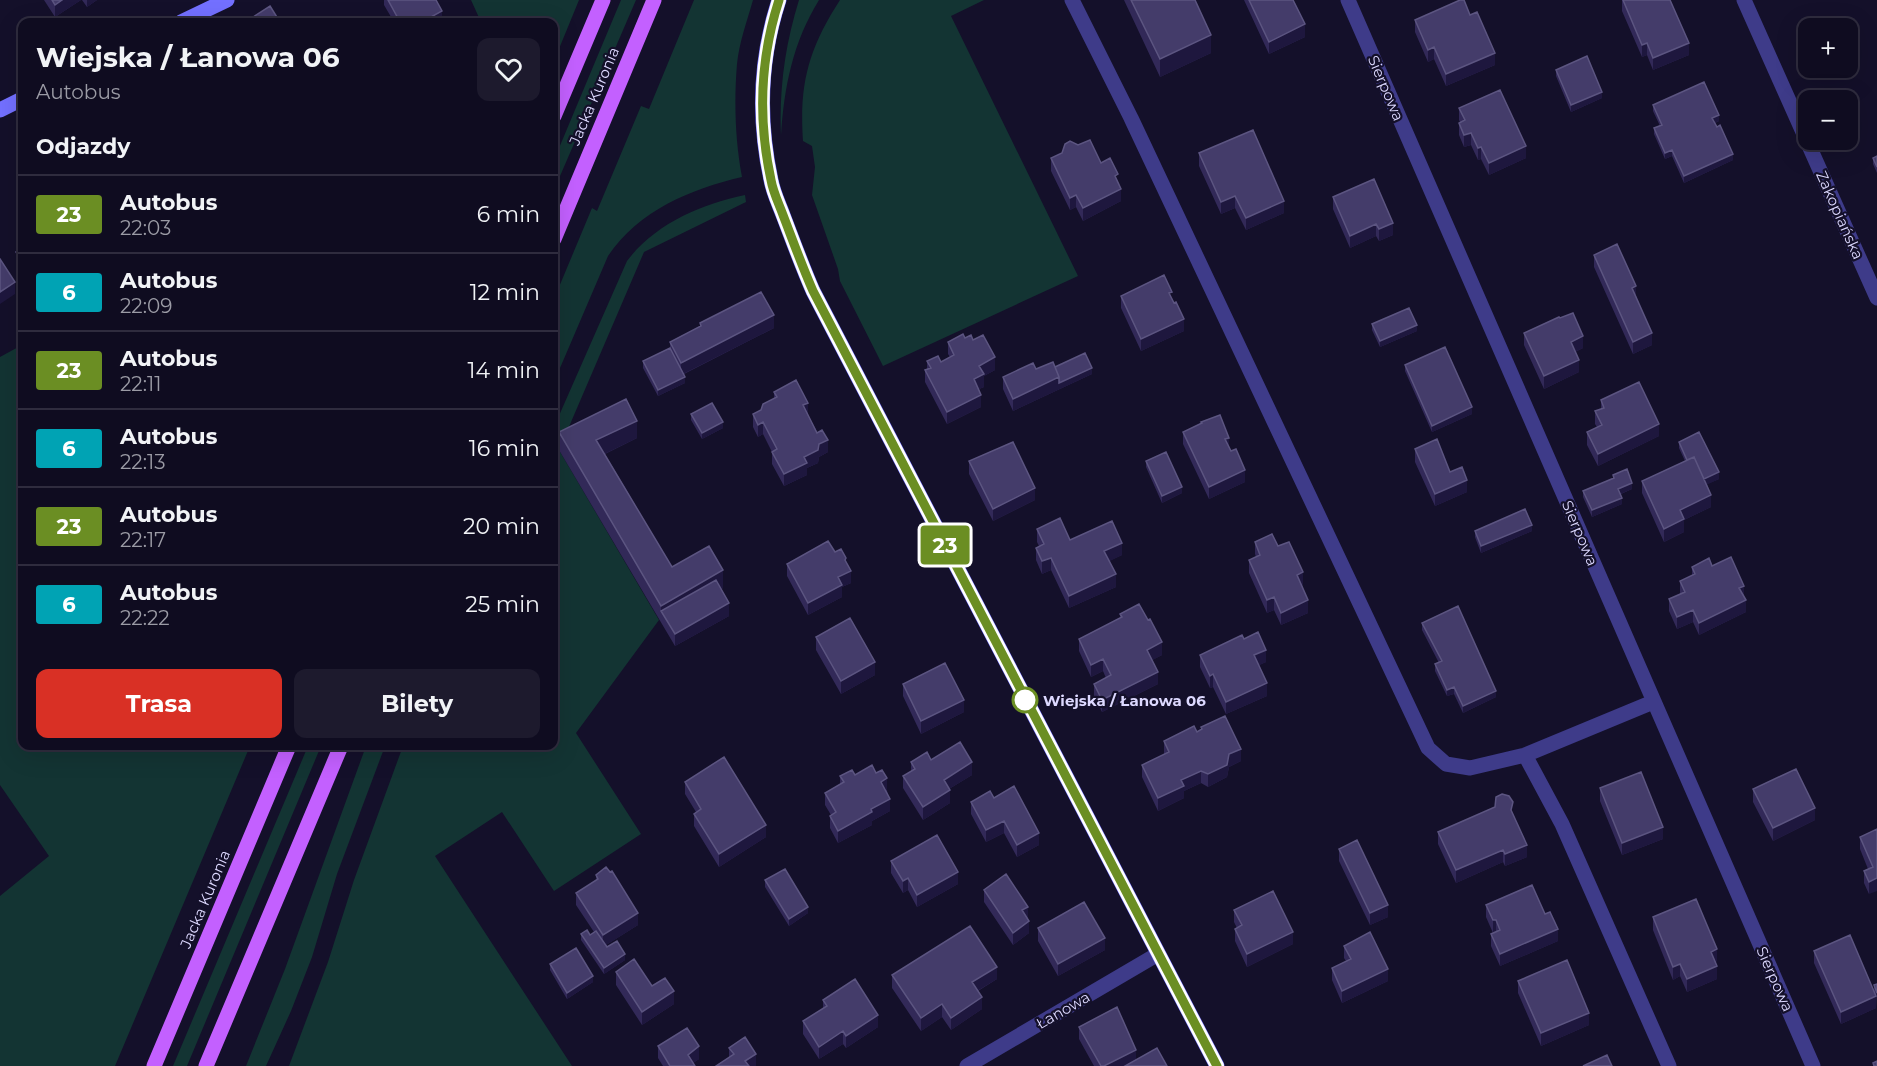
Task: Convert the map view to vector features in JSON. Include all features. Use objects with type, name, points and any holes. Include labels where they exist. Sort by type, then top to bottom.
[{"type":"main road","name":"Jacka Kuronia","points":[[558,107],[603,0]]},
{"type":"main road","name":"Jacka Kuronia","points":[[558,229],[654,0]]},
{"type":"main road","name":"Jacka Kuronia","points":[[154,1066],[287,750]]},
{"type":"main road","points":[[207,1066],[339,750]]},
{"type":"street","points":[[189,18],[227,0]]},
{"type":"street","points":[[779,0],[766,57],[762,127],[771,183],[799,258],[819,302],[1216,1066]]},
{"type":"street","points":[[1072,0],[1131,117],[1428,748],[1446,764],[1470,768],[1525,755],[1653,702]]},
{"type":"street","name":"Sierpowa","points":[[1348,0],[1813,1066]]},
{"type":"street","name":"Zakopiańska","points":[[1744,0],[1877,298]]},
{"type":"street","points":[[0,110],[18,101]]},
{"type":"street","points":[[1525,755],[1562,824],[1669,1066]]},
{"type":"street","name":"Łanowa","points":[[967,1066],[1158,954]]},
{"type":"green space","points":[[471,0],[579,0],[558,51],[558,18],[479,18]]},
{"type":"green space","points":[[621,0],[636,0],[558,181],[558,150]]},
{"type":"green space","points":[[694,0],[753,0],[740,48],[736,78],[735,106],[742,177],[685,195],[651,214],[621,240],[608,256],[558,373],[558,289],[592,208],[597,211],[641,106],[649,109]]},
{"type":"green space","points":[[799,0],[819,0],[803,32],[791,65],[781,136],[784,67]]},
{"type":"green space","points":[[840,0],[984,0],[951,16],[1078,276],[883,366],[840,281],[838,269],[812,195],[815,167],[812,146],[803,141],[803,101],[808,67],[829,17]]},
{"type":"green space","points":[[745,195],[746,202],[644,252],[559,450],[659,620],[576,733],[641,834],[554,891],[502,812],[435,856],[572,1066],[289,1066],[328,962],[354,880],[402,750],[558,750],[558,418],[627,261],[651,236],[665,226],[696,210]]},
{"type":"green space","points":[[18,347],[18,750],[248,750],[115,1066],[0,1066],[0,896],[49,856],[0,785],[0,357]]},
{"type":"green space","points":[[306,750],[319,750],[187,1066],[173,1066]]},
{"type":"green space","points":[[365,750],[384,750],[337,874],[312,957],[291,1011],[266,1066],[246,1066],[285,969]]},
{"type":"building","points":[[52,0],[62,0],[55,5]]},
{"type":"building","points":[[388,0],[436,0],[442,11],[429,18],[398,18]]},
{"type":"building","points":[[1131,0],[1195,0],[1211,35],[1160,59]]},
{"type":"building","points":[[1249,0],[1293,0],[1305,24],[1269,42]]},
{"type":"building","points":[[1464,0],[1470,15],[1477,12],[1495,53],[1446,74],[1434,47],[1428,50],[1415,20]]},
{"type":"building","points":[[1623,0],[1670,0],[1689,43],[1653,58],[1647,43],[1642,45]]},
{"type":"building","points":[[270,6],[278,18],[252,18]]},
{"type":"building","points":[[1587,56],[1602,92],[1571,105],[1556,70]]},
{"type":"building","points":[[1704,82],[1719,115],[1712,118],[1717,127],[1720,125],[1733,154],[1684,176],[1672,150],[1665,153],[1654,128],[1662,125],[1653,105]]},
{"type":"building","points":[[1500,90],[1526,146],[1489,163],[1471,133],[1464,135],[1459,123],[1465,120],[1459,108]]},
{"type":"building","points":[[1253,130],[1284,201],[1246,218],[1235,196],[1221,202],[1199,153]]},
{"type":"building","points":[[1090,140],[1101,163],[1110,158],[1118,174],[1115,176],[1121,189],[1083,208],[1076,195],[1070,198],[1051,158],[1062,153],[1065,144],[1070,141],[1078,145]]},
{"type":"building","points":[[1374,179],[1393,223],[1379,229],[1376,224],[1350,236],[1333,197]]},
{"type":"building","points":[[1617,244],[1636,286],[1632,288],[1652,333],[1633,342],[1594,255]]},
{"type":"building","points":[[0,259],[15,282],[0,292]]},
{"type":"building","points":[[1164,275],[1172,292],[1169,293],[1184,319],[1141,339],[1121,296]]},
{"type":"building","points":[[761,292],[774,315],[681,363],[670,342],[701,326],[700,323]]},
{"type":"building","points":[[1409,308],[1417,325],[1380,341],[1372,324]]},
{"type":"building","points":[[1573,313],[1583,336],[1571,342],[1579,360],[1544,376],[1524,333]]},
{"type":"building","points":[[963,334],[965,338],[971,335],[973,340],[983,335],[995,357],[979,366],[984,374],[974,379],[981,395],[947,412],[925,370],[931,368],[927,361],[938,356],[941,362],[954,355],[948,342]]},
{"type":"building","points":[[1445,347],[1472,407],[1432,426],[1405,365]]},
{"type":"building","points":[[670,348],[685,377],[658,390],[643,361]]},
{"type":"building","points":[[1085,353],[1092,368],[1059,383],[1055,367]]},
{"type":"building","points":[[1053,362],[1059,377],[1013,399],[1003,377],[1033,363],[1036,369]]},
{"type":"building","points":[[796,380],[808,403],[803,405],[817,433],[822,430],[828,440],[819,444],[818,450],[804,457],[807,463],[784,474],[772,452],[777,449],[763,422],[758,425],[753,414],[761,410],[763,404],[777,397],[774,392]]},
{"type":"building","points":[[1639,382],[1659,424],[1598,454],[1587,432],[1602,425],[1595,411],[1604,408],[1601,400]]},
{"type":"building","points":[[626,399],[637,421],[596,440],[672,567],[709,546],[723,570],[661,606],[559,432]]},
{"type":"building","points":[[712,403],[723,422],[702,433],[691,414]]},
{"type":"building","points":[[1220,415],[1229,438],[1225,439],[1231,451],[1236,449],[1245,470],[1209,487],[1183,432]]},
{"type":"building","points":[[1699,432],[1719,472],[1704,479],[1694,457],[1687,460],[1679,442]]},
{"type":"building","points":[[1437,439],[1450,472],[1462,467],[1467,480],[1435,494],[1415,449]]},
{"type":"building","points":[[1013,442],[1035,488],[993,509],[969,461]]},
{"type":"building","points":[[1166,452],[1182,487],[1162,496],[1146,461]]},
{"type":"building","points":[[1694,457],[1711,495],[1680,510],[1684,519],[1664,529],[1642,481]]},
{"type":"building","points":[[1627,469],[1632,483],[1618,489],[1622,498],[1592,510],[1583,491],[1614,478],[1613,475]]},
{"type":"building","points":[[1525,509],[1532,525],[1481,546],[1475,531]]},
{"type":"building","points":[[1060,518],[1070,540],[1112,521],[1122,543],[1104,551],[1116,574],[1069,596],[1051,558],[1042,561],[1036,548],[1044,544],[1037,529]]},
{"type":"building","points":[[1272,534],[1278,546],[1289,542],[1303,572],[1297,575],[1308,600],[1281,613],[1274,597],[1267,600],[1249,560],[1260,555],[1255,542]]},
{"type":"building","points":[[828,541],[835,552],[841,549],[851,571],[838,577],[842,585],[808,603],[787,564]]},
{"type":"building","points":[[1731,557],[1744,586],[1739,588],[1746,600],[1699,623],[1693,610],[1677,617],[1669,599],[1685,592],[1680,581],[1695,574],[1692,567],[1709,558],[1712,566]]},
{"type":"building","points":[[716,580],[729,603],[675,634],[661,611]]},
{"type":"building","points":[[1139,604],[1162,642],[1147,650],[1158,672],[1102,700],[1094,684],[1111,675],[1103,659],[1091,665],[1079,639],[1122,617],[1120,614]]},
{"type":"building","points":[[1458,606],[1496,691],[1463,706],[1454,687],[1447,690],[1435,664],[1442,661],[1422,623]]},
{"type":"building","points":[[850,618],[875,662],[841,681],[816,637]]},
{"type":"building","points":[[1258,632],[1266,650],[1254,655],[1267,683],[1226,702],[1213,674],[1210,676],[1200,655],[1242,635],[1244,639]]},
{"type":"building","points":[[945,663],[964,700],[921,721],[903,684]]},
{"type":"building","points":[[1225,716],[1241,749],[1229,754],[1227,765],[1208,774],[1201,771],[1181,780],[1184,786],[1158,798],[1142,765],[1169,752],[1164,741],[1194,726],[1197,732],[1202,729],[1201,727]]},
{"type":"building","points":[[960,742],[972,762],[944,780],[950,790],[923,807],[903,776],[915,769],[911,762],[927,752],[931,760]]},
{"type":"building","points":[[724,757],[766,825],[719,854],[694,814],[701,809],[685,782]]},
{"type":"building","points":[[872,765],[876,773],[882,770],[887,778],[881,782],[890,799],[838,831],[830,816],[836,812],[825,793],[844,782],[840,776],[852,770],[855,775]]},
{"type":"building","points":[[1796,769],[1815,808],[1773,828],[1753,789]]},
{"type":"building","points":[[1641,772],[1663,827],[1622,843],[1600,788]]},
{"type":"building","points":[[1014,786],[1039,833],[1017,845],[1004,821],[986,830],[971,802],[990,791],[994,798]]},
{"type":"building","points":[[1502,794],[1509,796],[1513,802],[1511,810],[1527,845],[1505,854],[1503,850],[1456,870],[1438,832],[1495,807],[1496,797]]},
{"type":"building","points":[[1877,829],[1877,878],[1869,882],[1864,871],[1873,867],[1860,837]]},
{"type":"building","points":[[937,835],[958,872],[917,895],[908,878],[903,881],[891,861]]},
{"type":"building","points":[[1357,840],[1388,905],[1370,913],[1339,849]]},
{"type":"building","points":[[606,867],[610,872],[612,871],[638,913],[603,935],[576,893],[598,879],[596,875]]},
{"type":"building","points":[[785,869],[808,907],[789,919],[765,880]]},
{"type":"building","points":[[1006,874],[1028,907],[1022,910],[1029,921],[1013,933],[984,890]]},
{"type":"building","points":[[1532,885],[1545,914],[1550,912],[1558,929],[1500,954],[1491,934],[1500,930],[1486,905]]},
{"type":"building","points":[[1273,891],[1293,932],[1247,954],[1235,929],[1242,925],[1234,910]]},
{"type":"building","points":[[1696,899],[1717,949],[1711,952],[1717,966],[1687,979],[1680,964],[1673,967],[1653,917]]},
{"type":"building","points":[[1084,902],[1105,938],[1058,964],[1038,928]]},
{"type":"building","points":[[970,926],[997,967],[972,982],[982,997],[951,1018],[942,1004],[921,1018],[892,975]]},
{"type":"building","points":[[587,930],[590,935],[596,931],[607,947],[617,941],[625,954],[604,968],[581,934]]},
{"type":"building","points":[[1370,932],[1388,969],[1342,991],[1332,968],[1351,959],[1344,946]]},
{"type":"building","points":[[1850,935],[1876,996],[1841,1012],[1814,951]]},
{"type":"building","points":[[576,948],[593,976],[567,993],[550,964]]},
{"type":"building","points":[[634,959],[652,986],[665,978],[674,991],[642,1012],[616,972]]},
{"type":"building","points":[[1567,960],[1589,1013],[1541,1033],[1518,981]]},
{"type":"building","points":[[855,979],[878,1015],[846,1036],[843,1031],[819,1047],[803,1021],[827,1006],[823,1000]]},
{"type":"building","points":[[1117,1007],[1136,1050],[1101,1066],[1079,1027]]},
{"type":"building","points":[[687,1028],[699,1046],[688,1055],[695,1066],[670,1066],[658,1046]]},
{"type":"building","points":[[745,1037],[756,1054],[745,1061],[749,1066],[716,1066],[734,1054],[729,1048]]},
{"type":"building","points":[[1157,1048],[1167,1066],[1125,1066]]},
{"type":"building","points":[[1607,1055],[1612,1066],[1583,1066]]},
{"type":"bus line","name":"23","points":[[779,0],[766,57],[762,127],[771,183],[799,258],[813,291],[1217,1066]]},
{"type":"place","name":"Wiejska / Łanowa 06","points":[[1025,700]]}]
